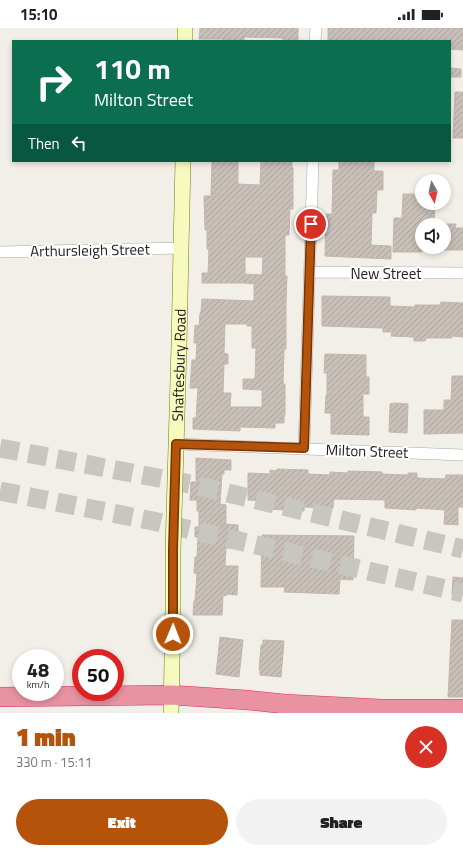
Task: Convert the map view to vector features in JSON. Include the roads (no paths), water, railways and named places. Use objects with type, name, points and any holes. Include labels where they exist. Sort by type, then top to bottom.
[{"type":"highway","points":[[0,697],[24,705],[171,704],[240,699],[285,704],[381,709],[463,709]]},
{"type":"main road","points":[[185,28],[185,40]]},
{"type":"main road","name":"Shaftesbury Road","points":[[171,704],[173,549],[183,162]]},
{"type":"street","points":[[315,40],[316,28]]},
{"type":"street","points":[[304,448],[313,162]]},
{"type":"street","name":"Arthursleigh Street","points":[[0,252],[180,248]]},
{"type":"street","name":"New Street","points":[[310,272],[463,273]]},
{"type":"street","name":"Milton Street","points":[[176,444],[463,455]]},
{"type":"tunnel","points":[[0,448],[190,484],[463,549]]},
{"type":"tunnel","points":[[0,491],[153,521],[463,593]]}]
